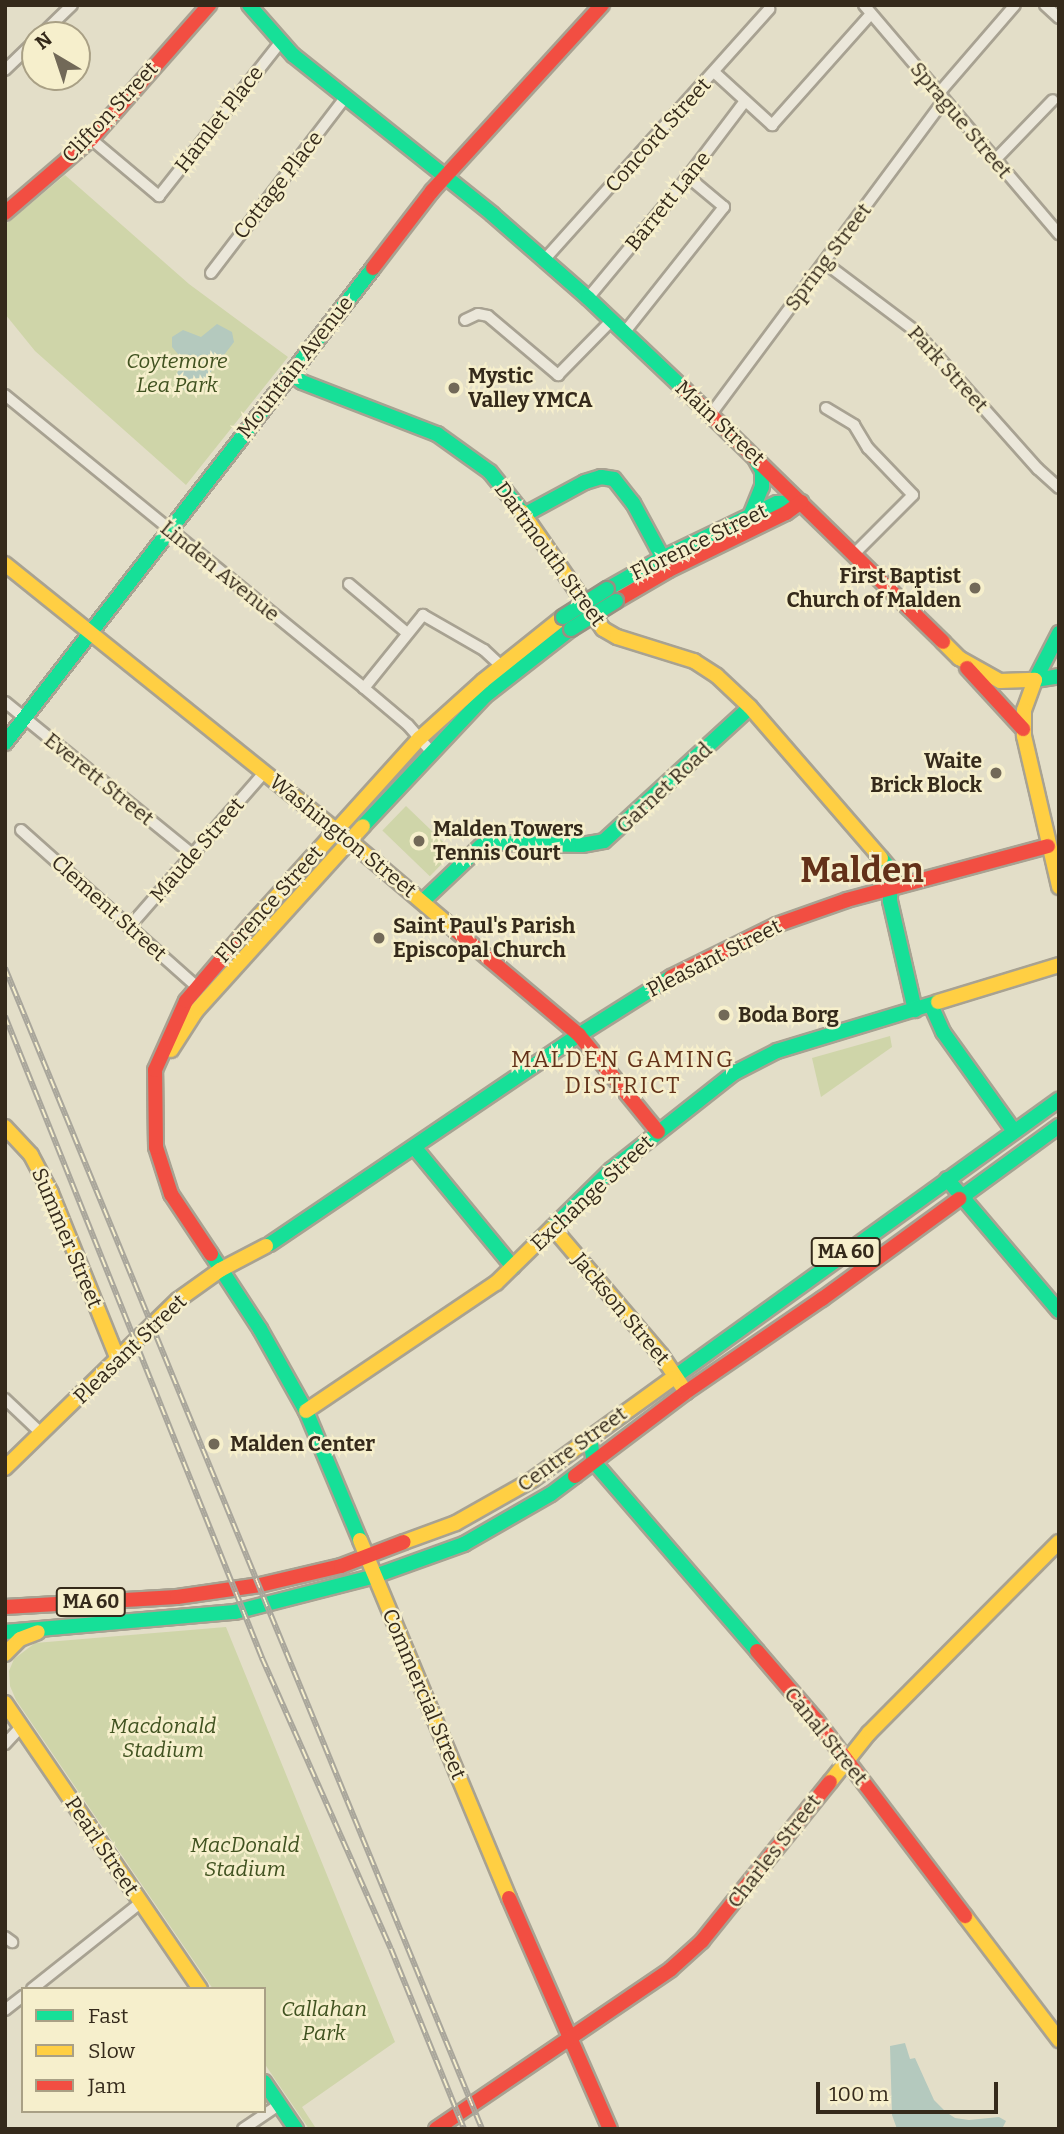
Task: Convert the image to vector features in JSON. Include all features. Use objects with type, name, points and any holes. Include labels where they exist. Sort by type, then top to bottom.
[{"type":"street","points":[[55,21],[72,5]]},
{"type":"street","name":"Clifton Street","points":[[5,213],[91,139],[209,5]]},
{"type":"street","name":"Mountain Avenue","points":[[5,743],[445,177],[602,5]]},
{"type":"street","name":"Spring Street","points":[[711,414],[825,263],[941,96],[1014,5]]},
{"type":"street","points":[[1045,5],[1059,18]]},
{"type":"street","name":"Main Street","points":[[257,8],[280,43],[588,298],[749,450],[959,658],[1000,681],[1059,676]]},
{"type":"street","name":"Concord Street","points":[[545,260],[769,9]]},
{"type":"street","points":[[714,72],[772,125],[868,9]]},
{"type":"street","name":"Sprague Street","points":[[868,9],[1059,234]]},
{"type":"street","name":"Hamlet Place","points":[[91,139],[159,197],[280,43]]},
{"type":"street","points":[[5,70],[21,55]]},
{"type":"street","name":"Cottage Place","points":[[211,273],[345,98]]},
{"type":"street","points":[[995,160],[1053,100]]},
{"type":"street","name":"Barrett Lane","points":[[588,298],[688,177],[745,101]]},
{"type":"street","points":[[624,333],[724,207],[688,177]]},
{"type":"street","name":"Park Street","points":[[825,263],[914,330],[1038,469],[1059,488]]},
{"type":"street","points":[[466,320],[478,313],[488,316],[558,375],[611,321]]},
{"type":"street","name":"Dartmouth Street","points":[[290,373],[302,382],[437,434],[490,472],[524,515],[588,610],[607,632],[694,661],[718,676],[750,707],[888,864],[892,875],[890,901],[915,1010]]},
{"type":"street","name":"Linden Avenue","points":[[5,395],[364,688],[421,738],[431,751]]},
{"type":"street","points":[[826,408],[854,425],[868,448],[913,495],[854,554]]},
{"type":"street","points":[[749,450],[763,477],[762,491],[750,516]]},
{"type":"street","points":[[524,515],[585,482],[610,477],[626,492],[665,564]]},
{"type":"street","name":"Florence Street","points":[[220,1270],[183,1216],[168,1188],[156,1147],[153,1083],[162,1051],[176,1018],[197,986],[421,738],[501,666],[612,595],[750,516],[783,501],[801,502]]},
{"type":"street","name":"Florence Street","points":[[665,564],[786,513],[801,502]]},
{"type":"street","name":"Washington Street","points":[[8,571],[90,632],[350,841],[579,1035],[658,1132]]},
{"type":"street","points":[[349,583],[407,633]]},
{"type":"street","points":[[364,688],[407,633],[425,615],[484,650],[501,666]]},
{"type":"street","name":"Florence Street","points":[[154,1108],[166,1063],[181,1031],[431,751],[485,696],[567,623]]},
{"type":"street","points":[[1059,633],[1035,680],[1026,704],[1023,729],[1059,887]]},
{"type":"street","points":[[959,658],[992,699],[1023,729]]},
{"type":"street","name":"Everett Street","points":[[5,702],[192,855]]},
{"type":"street","name":"Garnet Road","points":[[423,901],[477,847],[492,843],[591,845],[607,840],[750,707]]},
{"type":"street","name":"Maude Street","points":[[129,927],[264,773]]},
{"type":"street","name":"Clement Street","points":[[21,830],[197,986]]},
{"type":"street","name":"Pleasant Street","points":[[5,1468],[178,1300],[220,1270],[268,1245],[651,989],[734,944],[795,918],[890,888],[1048,846]]},
{"type":"street","points":[[225,953],[239,965]]},
{"type":"street","name":"Exchange Street","points":[[306,1411],[481,1295],[513,1268],[605,1175],[722,1081],[765,1056],[1059,965]]},
{"type":"street","points":[[931,1006],[943,1032],[1014,1131]]},
{"type":"street","name":"Centre Street","points":[[5,1607],[119,1601],[220,1591],[310,1573],[427,1537],[480,1512],[532,1480],[1059,1100]]},
{"type":"street","name":"Centre Street","points":[[5,1632],[214,1615],[375,1576],[417,1563],[475,1539],[511,1520],[594,1462],[686,1392],[822,1299],[1059,1126]]},
{"type":"street","name":"Summer Street","points":[[5,1127],[31,1155],[51,1193],[114,1361]]},
{"type":"street","points":[[415,1148],[513,1268]]},
{"type":"street","points":[[947,1179],[1059,1311]]},
{"type":"street","name":"Jackson Street","points":[[552,1228],[676,1376],[686,1392]]},
{"type":"street","name":"Commercial Street","points":[[220,1270],[260,1329],[306,1411],[610,2129]]},
{"type":"street","points":[[5,1399],[41,1433]]},
{"type":"street","points":[[590,1438],[594,1462]]},
{"type":"street","name":"Canal Street","points":[[594,1462],[847,1760],[1059,2040]]},
{"type":"street","name":"Charles Street","points":[[436,2129],[671,1969],[703,1940],[847,1760],[1059,1542]]},
{"type":"street","points":[[5,1654],[20,1639],[46,1629]]},
{"type":"street","name":"Pearl Street","points":[[5,1703],[199,1987]]},
{"type":"street","points":[[5,1744],[21,1727]]},
{"type":"street","points":[[35,1987],[140,1903]]},
{"type":"street","points":[[5,2010],[21,1998]]},
{"type":"street","points":[[266,2085],[296,2129]]},
{"type":"street","points":[[243,2129],[280,2104]]},
{"type":"street","name":"Charles Street","points":[[427,2129],[453,2117]]},
{"type":"green space","name":"Coytemore Lea Park","points":[[65,175],[189,284],[288,357],[186,485],[35,351],[5,314],[5,225]]},
{"type":"green space","name":"Malden Towers Tennis Court","points":[[406,806],[453,852],[430,876],[382,830]]},
{"type":"green space","points":[[890,1036],[892,1047],[821,1097],[812,1058]]},
{"type":"green space","name":"Macdonald Stadium","points":[[226,1627],[395,2042],[302,2107],[315,2127],[313,2129],[309,2129],[266,2066],[266,1987],[212,1987],[16,1700],[10,1686],[9,1671],[14,1659],[35,1643]]},
{"type":"shaded area","points":[[217,324],[232,332],[234,342],[197,390],[186,392],[174,380],[183,360],[172,347],[172,337],[183,330],[201,337]]},
{"type":"shaded area","points":[[905,2043],[910,2059],[915,2058],[934,2100],[946,2112],[955,2118],[969,2120],[999,2117],[1006,2121],[1002,2129],[897,2129],[892,2115],[890,2046]]},
{"type":"railway","points":[[5,968],[482,2129]]},
{"type":"railway","points":[[5,1016],[262,1658],[391,1949],[464,2129]]},
{"type":"traffic: fast","points":[[249,5],[293,55],[492,214],[588,298],[684,389]]},
{"type":"traffic: fast","points":[[5,743],[373,268]]},
{"type":"traffic: fast","points":[[290,373],[302,382],[437,434],[490,472],[522,512]]},
{"type":"traffic: fast","points":[[750,516],[762,487],[762,471],[756,460]]},
{"type":"traffic: fast","points":[[524,515],[585,482],[601,477],[614,479],[633,503],[667,566]]},
{"type":"traffic: fast","points":[[607,589],[662,558],[777,503],[801,502]]},
{"type":"traffic: fast","points":[[563,617],[607,589]]},
{"type":"traffic: fast","points":[[571,629],[616,601]]},
{"type":"traffic: fast","points":[[363,826],[485,696],[571,629]]},
{"type":"traffic: fast","points":[[1035,680],[1059,633]]},
{"type":"traffic: fast","points":[[1035,680],[1059,676]]},
{"type":"traffic: fast","points":[[423,901],[481,846],[499,843],[582,845],[604,841],[750,707]]},
{"type":"traffic: fast","points":[[881,858],[891,870],[890,901],[915,1010]]},
{"type":"traffic: fast","points":[[270,1244],[579,1035],[671,977]]},
{"type":"traffic: fast","points":[[552,1228],[611,1170],[734,1073],[777,1051],[938,1002]]},
{"type":"traffic: fast","points":[[931,1005],[943,1032],[1014,1131]]},
{"type":"traffic: fast","points":[[673,1378],[1059,1100]]},
{"type":"traffic: fast","points":[[959,1199],[1059,1126]]},
{"type":"traffic: fast","points":[[415,1148],[513,1267]]},
{"type":"traffic: fast","points":[[947,1179],[1059,1311]]},
{"type":"traffic: fast","points":[[211,1254],[260,1329],[306,1411],[360,1540]]},
{"type":"traffic: fast","points":[[590,1438],[594,1462],[757,1651]]},
{"type":"traffic: fast","points":[[5,1632],[235,1612],[375,1576],[464,1544],[551,1494],[575,1476]]},
{"type":"traffic: fast","points":[[266,2085],[296,2129]]},
{"type":"traffic: slow","points":[[522,512],[603,629],[617,637],[694,661],[717,676],[750,707],[881,858]]},
{"type":"traffic: slow","points":[[5,564],[350,841],[456,931]]},
{"type":"traffic: slow","points":[[249,927],[420,738],[483,681],[563,617]]},
{"type":"traffic: slow","points":[[943,642],[959,658],[1000,681],[1035,680],[1024,710],[1024,736],[1059,887]]},
{"type":"traffic: slow","points":[[171,1050],[196,1011],[363,826]]},
{"type":"traffic: slow","points":[[938,1002],[1059,965]]},
{"type":"traffic: slow","points":[[5,1127],[31,1155],[51,1193],[117,1357]]},
{"type":"traffic: slow","points":[[306,1411],[496,1283],[552,1228]]},
{"type":"traffic: slow","points":[[553,1228],[661,1355],[686,1392]]},
{"type":"traffic: slow","points":[[5,1468],[178,1300],[220,1270],[266,1246]]},
{"type":"traffic: slow","points":[[404,1542],[456,1523],[532,1480],[673,1378]]},
{"type":"traffic: slow","points":[[360,1540],[509,1898]]},
{"type":"traffic: slow","points":[[830,1782],[869,1733],[1059,1542]]},
{"type":"traffic: slow","points":[[5,1654],[20,1639],[38,1632]]},
{"type":"traffic: slow","points":[[5,1703],[199,1987]]},
{"type":"traffic: slow","points":[[965,1916],[1059,2040]]},
{"type":"traffic: jam","points":[[5,213],[91,139],[209,5]]},
{"type":"traffic: jam","points":[[373,268],[432,191],[602,5]]},
{"type":"traffic: jam","points":[[684,389],[943,642]]},
{"type":"traffic: jam","points":[[616,601],[669,570],[786,513],[801,502]]},
{"type":"traffic: jam","points":[[967,668],[1023,729]]},
{"type":"traffic: jam","points":[[671,977],[776,925],[847,900],[1048,846]]},
{"type":"traffic: jam","points":[[211,1254],[171,1194],[156,1147],[155,1070],[186,1001],[249,927]]},
{"type":"traffic: jam","points":[[456,931],[579,1035],[658,1132]]},
{"type":"traffic: jam","points":[[575,1476],[686,1392],[822,1299],[959,1199]]},
{"type":"traffic: jam","points":[[5,1607],[177,1597],[260,1585],[341,1566],[404,1542]]},
{"type":"traffic: jam","points":[[757,1651],[817,1721],[965,1916]]},
{"type":"traffic: jam","points":[[436,2129],[671,1969],[702,1941],[830,1782]]},
{"type":"traffic: jam","points":[[509,1898],[610,2129]]},
{"type":"place","name":"Mystic Valley YMCA","points":[[454,388]]},
{"type":"place","name":"First Baptist Church of Malden","points":[[975,588]]},
{"type":"place","name":"Waite Brick Block","points":[[996,773]]},
{"type":"place","name":"Malden Towers Tennis Court","points":[[419,841]]},
{"type":"place","name":"Saint Paul's Parish Episcopal Church","points":[[379,938]]},
{"type":"place","name":"Boda Borg","points":[[724,1015]]},
{"type":"place","name":"Malden Center","points":[[214,1444]]},
{"type":"district","name":"Malden","points":[[862,870]]},
{"type":"district","name":"MALDEN GAMING DISTRICT","points":[[623,1072]]},
{"type":"park label","name":"MacDonald Stadium","points":[[245,1857]]},
{"type":"park label","name":"Callahan Park","points":[[324,2021]]}]
